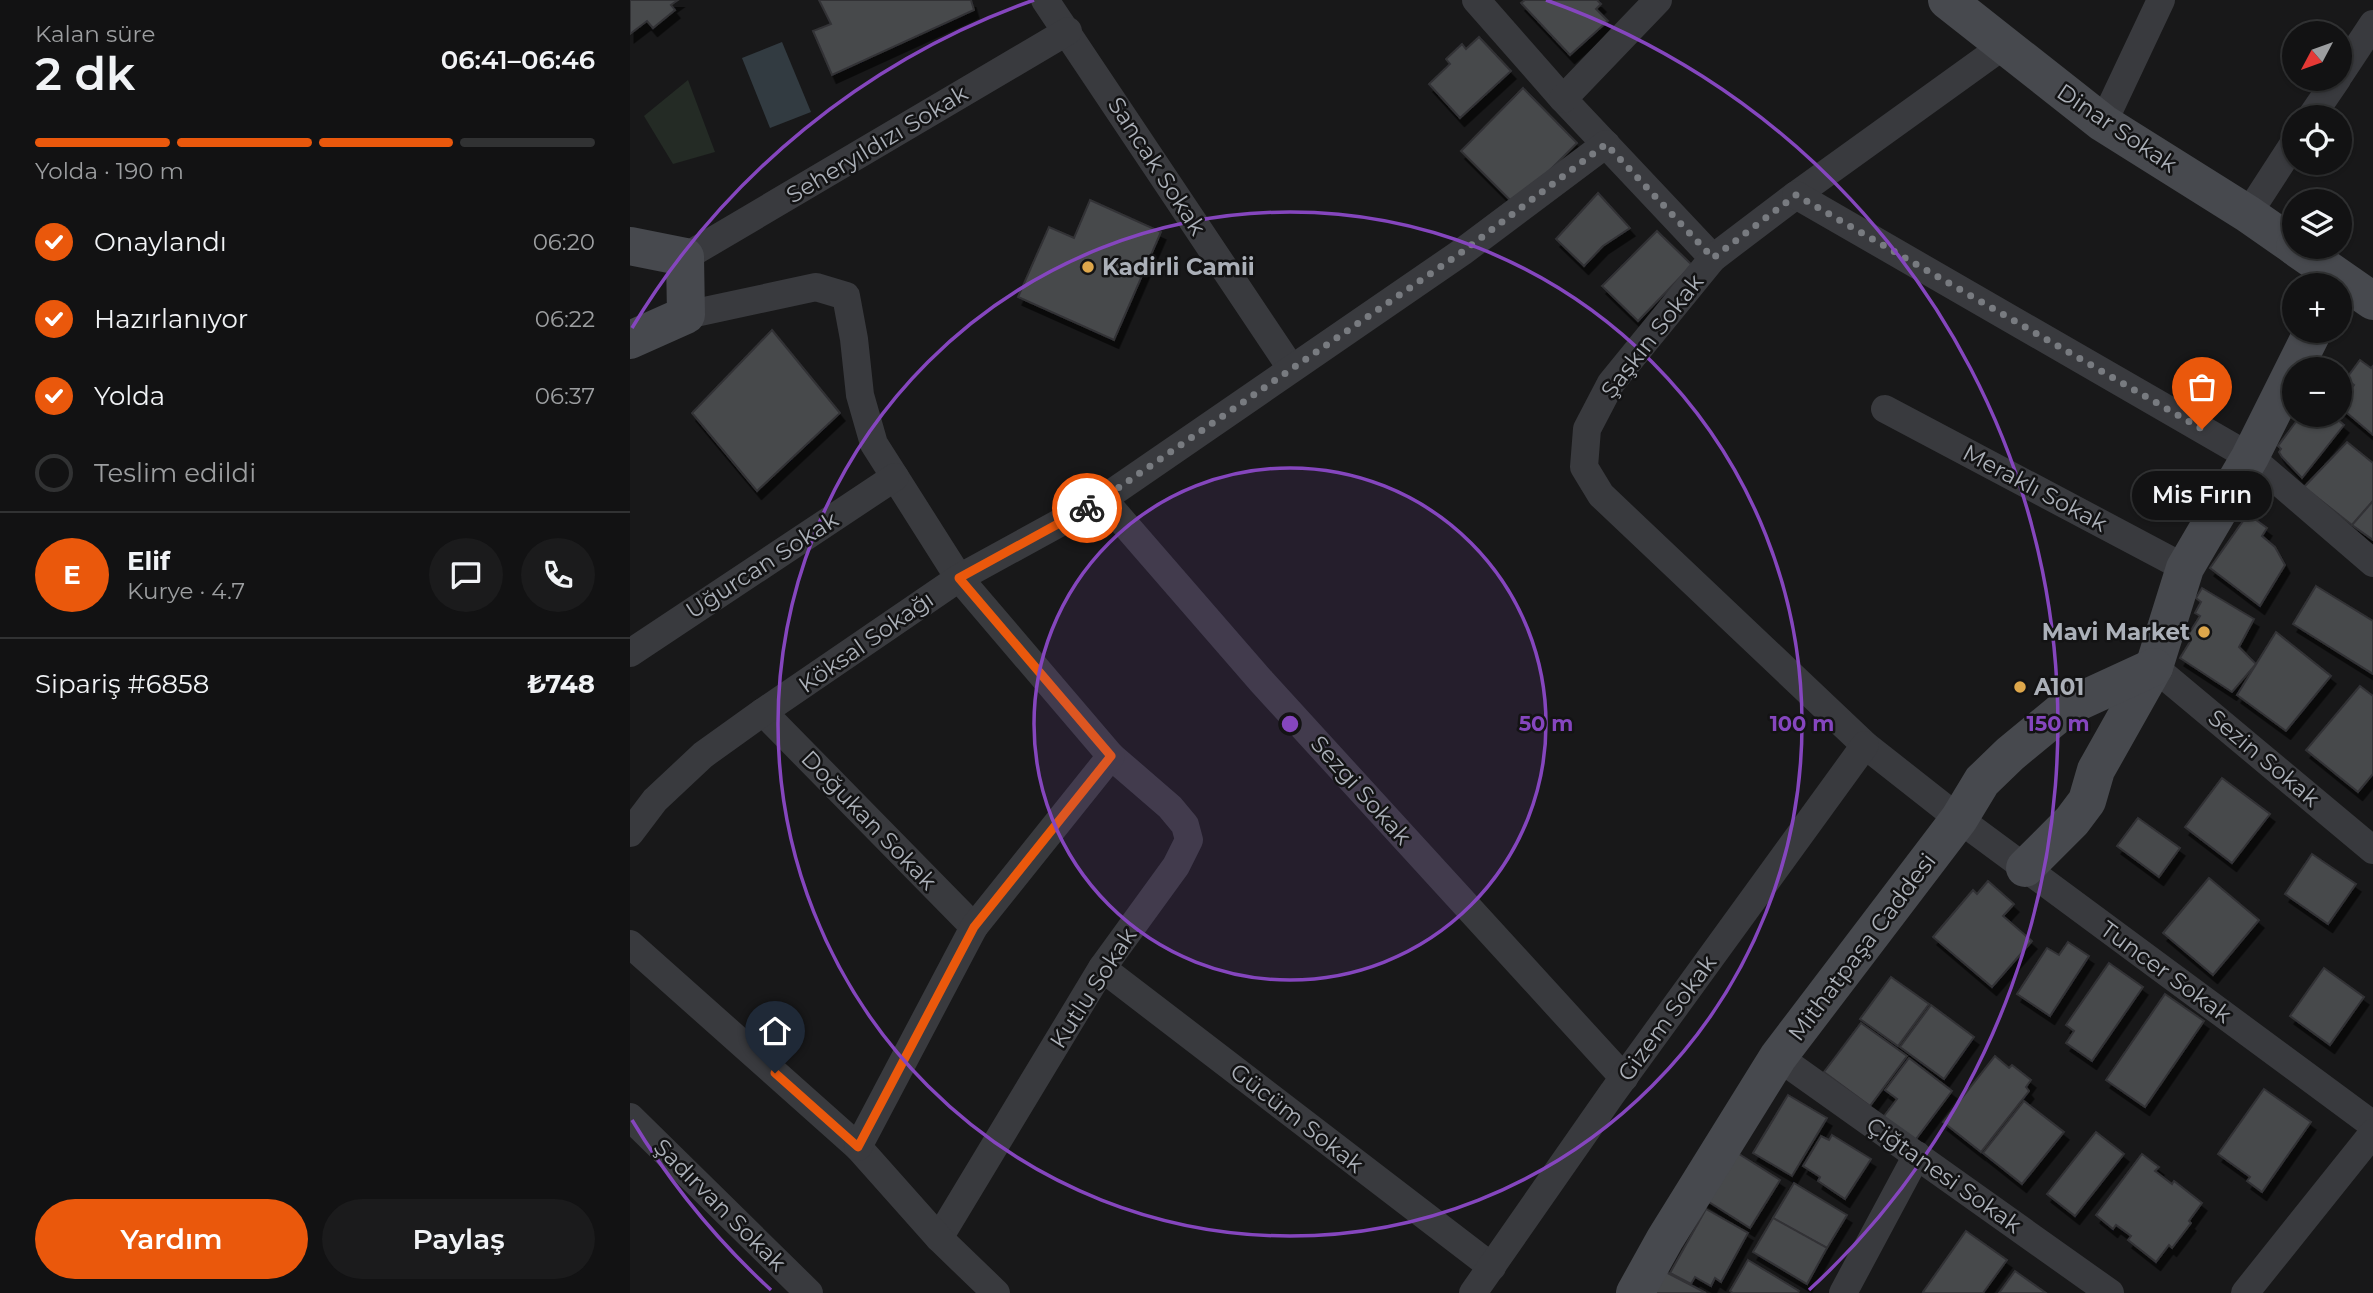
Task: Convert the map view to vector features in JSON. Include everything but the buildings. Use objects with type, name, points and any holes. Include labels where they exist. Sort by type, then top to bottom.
[{"type":"street","name":"Sancak Sokak","points":[[1045,0],[1291,368]]},
{"type":"street","points":[[1476,0],[1563,99],[1713,258]]},
{"type":"street","points":[[1563,99],[1658,0]]},
{"type":"street","name":"Dinar Sokak","points":[[1947,0],[2102,123],[2248,214],[2282,238]]},
{"type":"street","points":[[2102,123],[2161,0]]},
{"type":"street","points":[[2352,56],[2373,24]]},
{"type":"street","name":"Seheryıldızı Sokak","points":[[685,257],[1068,31]]},
{"type":"street","name":"Şaşkın Sokak","points":[[1959,819],[1865,745],[1601,495],[1584,467],[1587,429],[1611,383],[1713,258],[2003,46]]},
{"type":"street","name":"Köksal Sokağı","points":[[630,833],[654,800],[704,755],[763,712],[959,578],[1102,499],[1462,252],[1606,144]]},
{"type":"street","points":[[2248,214],[2282,162]]},
{"type":"street","points":[[1796,195],[2250,457],[2373,563]]},
{"type":"street","points":[[630,246],[685,257],[686,315]]},
{"type":"street","name":"Dinar Sokak","points":[[2309,259],[2327,273]]},
{"type":"street","points":[[630,340],[686,315],[816,287],[846,296],[854,339],[859,395],[874,444],[959,578],[1111,756],[974,927],[858,1147]]},
{"type":"street","name":"Dinar Sokak","points":[[2352,290],[2373,301]]},
{"type":"street","points":[[2025,868],[2072,821],[2087,801],[2096,770],[2154,667],[2185,568],[2250,457],[2307,343]]},
{"type":"street","name":"Meraklı Sokak","points":[[1885,409],[2185,568]]},
{"type":"street","name":"Uğurcan Sokak","points":[[630,653],[895,477]]},
{"type":"street","name":"Sezgi Sokak","points":[[1102,499],[1262,682],[1624,1078]]},
{"type":"street","name":"Mithatpaşa Caddesi","points":[[1635,1293],[1665,1239],[1778,1057],[1959,819],[1982,781],[2067,706],[2154,667]]},
{"type":"street","name":"Sezin Sokak","points":[[2154,667],[2373,850]]},
{"type":"street","name":"Doğukan Sokak","points":[[763,712],[974,927]]},
{"type":"street","name":"Gizem Sokak","points":[[1473,1293],[1624,1078],[1865,745]]},
{"type":"street","name":"Kutlu Sokak","points":[[939,1238],[1102,968],[1176,866],[1189,841],[1185,825],[1170,807],[1111,756]]},
{"type":"street","name":"Tuncer Sokak","points":[[1959,819],[2373,1125]]},
{"type":"street","points":[[630,944],[858,1147],[939,1238],[978,1288]]},
{"type":"street","name":"Gücüm Sokak","points":[[1102,968],[1492,1267]]},
{"type":"street","name":"Çiğtanesi Sokak","points":[[1778,1057],[2110,1293]]},
{"type":"street","name":"Şadırvan Sokak","points":[[630,1116],[809,1293]]},
{"type":"street","points":[[2245,1293],[2373,1133]]},
{"type":"street","points":[[1843,1293],[1917,1155]]},
{"type":"shaded area","points":[[782,42],[811,112],[770,128],[742,58]]},
{"type":"shaded area","points":[[688,80],[715,152],[673,164],[644,116]]},
{"type":"way so far","points":[[1087,508],[1462,252],[1606,144],[1713,258],[1796,195],[2202,429]]},
{"type":"place","name":"Kadirli Camii","points":[[1088,267]]},
{"type":"place","name":"Mis Fırın","points":[[2202,429]]},
{"type":"place","name":"Mavi Market","points":[[2204,632]]},
{"type":"place","name":"A101","points":[[2020,687]]},
{"type":"route","points":[[775,1073],[858,1147],[974,927],[1111,756],[959,578],[1087,508]]}]
